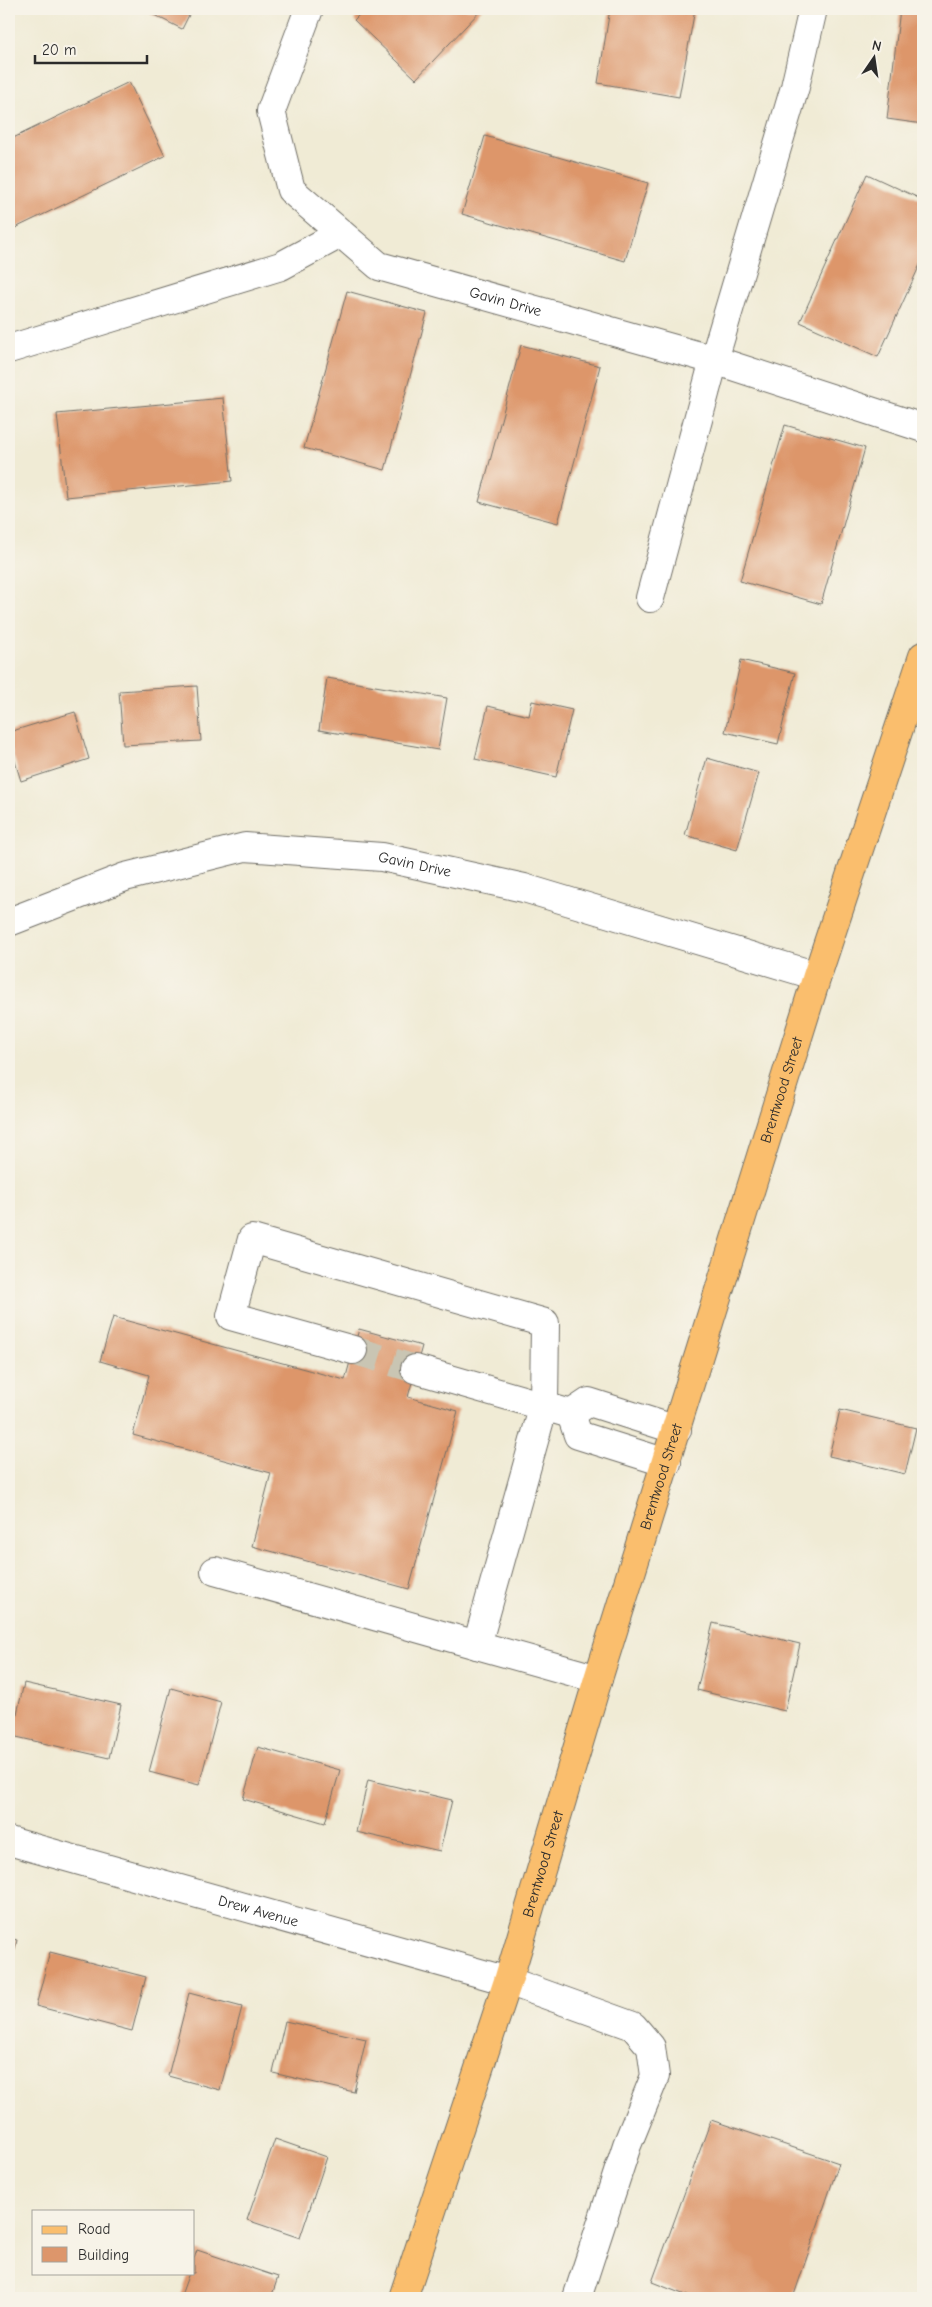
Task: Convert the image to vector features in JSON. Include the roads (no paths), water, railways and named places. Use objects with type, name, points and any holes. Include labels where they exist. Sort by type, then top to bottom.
[{"type":"main road","name":"Brentwood Street","points":[[404,2298],[508,1981],[598,1679],[667,1463],[817,976],[923,656]]},
{"type":"street","name":"Gavin Drive","points":[[308,9],[271,111],[291,190],[378,266],[714,360],[923,428]]},
{"type":"street","points":[[650,598],[714,360],[795,87],[813,9]]},
{"type":"street","points":[[9,349],[282,266],[340,234]]},
{"type":"street","name":"Gavin Drive","points":[[9,922],[125,877],[245,847],[382,857],[524,888],[817,976]]},
{"type":"street","points":[[353,1350],[231,1316],[252,1239],[545,1323],[544,1405],[477,1645]]},
{"type":"street","points":[[415,1369],[571,1414]]},
{"type":"street","points":[[571,1414],[589,1402],[677,1430]]},
{"type":"street","points":[[571,1414],[578,1435],[667,1463]]},
{"type":"street","points":[[215,1571],[598,1679]]},
{"type":"street","name":"Drew Avenue","points":[[9,1841],[508,1981],[633,2026],[651,2047],[655,2076],[627,2145],[576,2298]]},
{"type":"tunnel","points":[[353,1350],[415,1369]]}]
